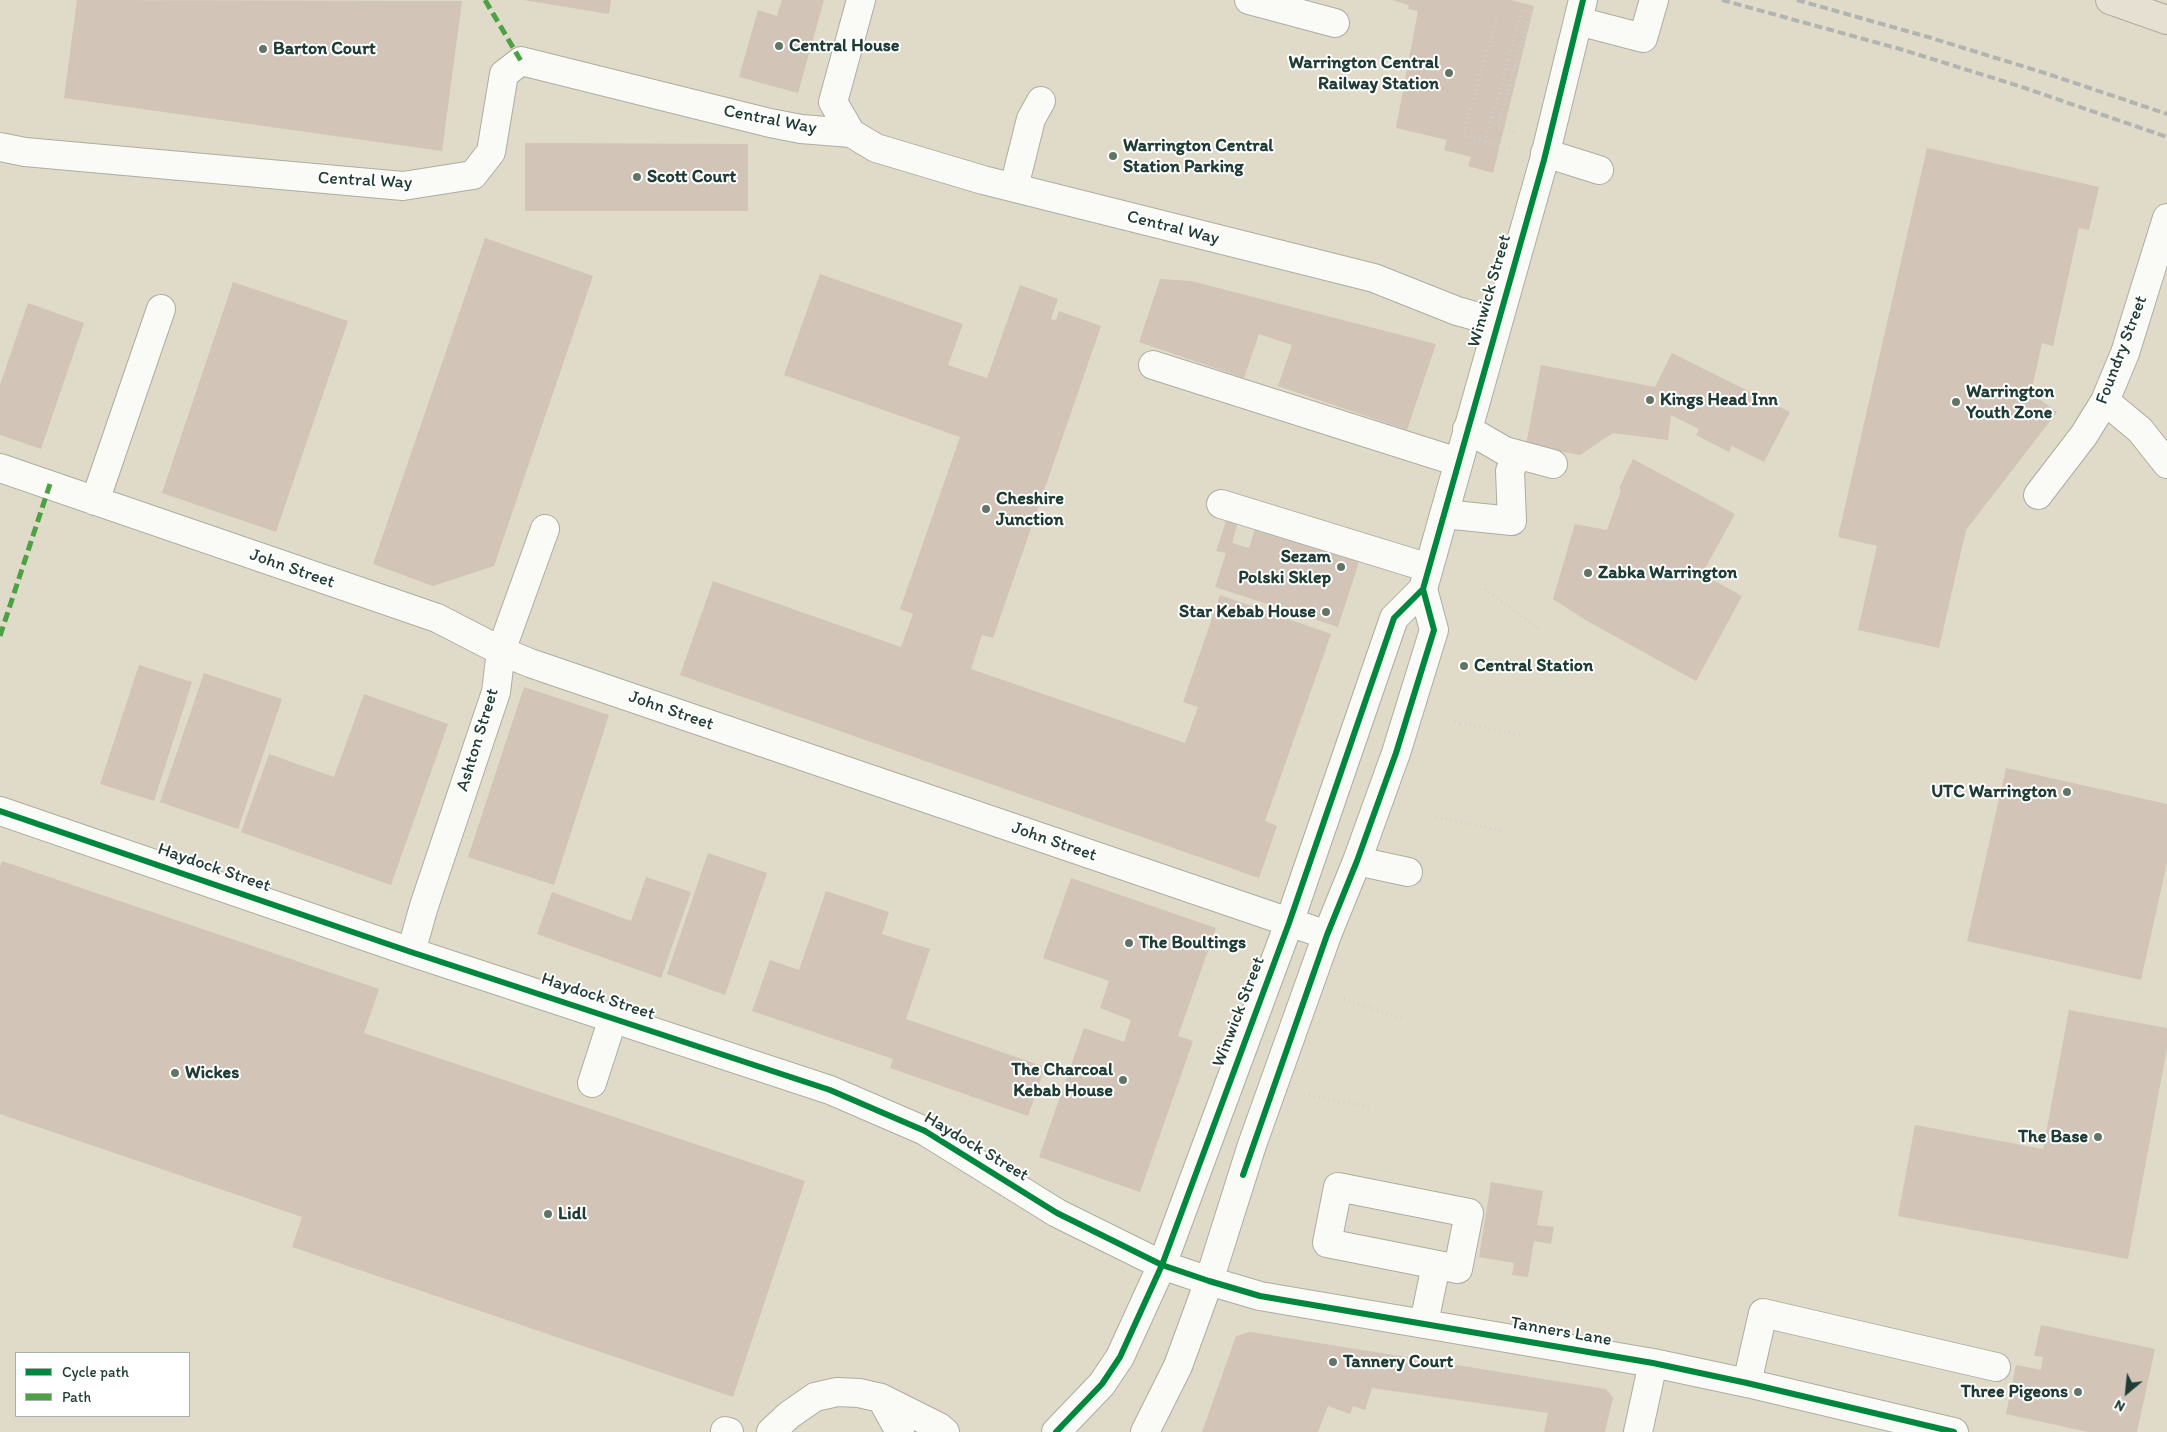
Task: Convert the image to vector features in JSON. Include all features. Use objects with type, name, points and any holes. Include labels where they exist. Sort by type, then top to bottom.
[{"type":"highway","points":[[2110,0],[2167,20]]},
{"type":"street","name":"Central Way","points":[[851,133],[833,102],[861,0]]},
{"type":"street","points":[[1249,0],[1335,23]]},
{"type":"street","points":[[1581,11],[1643,38],[1654,0]]},
{"type":"street","name":"Winwick Street","points":[[1056,1432],[1102,1384],[1120,1357],[1162,1265],[1289,923],[1394,618],[1426,579],[1545,153],[1581,11]]},
{"type":"street","name":"Central Way","points":[[0,147],[25,152],[403,186],[473,175],[491,152],[504,74],[521,61],[770,123],[801,129],[851,133],[876,148],[1014,188],[1374,278],[1457,311],[1497,322]]},
{"type":"street","points":[[1014,188],[1031,118],[1041,101]]},
{"type":"street","points":[[1545,153],[1599,170]]},
{"type":"street","name":"Foundry Street","points":[[2038,495],[2084,435],[2105,401],[2124,354],[2167,218]]},
{"type":"street","points":[[95,501],[162,309]]},
{"type":"street","points":[[1153,365],[1458,462]]},
{"type":"street","points":[[2105,401],[2140,430],[2165,456]]},
{"type":"street","points":[[1467,429],[1505,451],[1553,464]]},
{"type":"street","points":[[1444,514],[1512,521],[1510,471],[1517,455]]},
{"type":"street","name":"John Street","points":[[10,471],[437,618],[501,651],[549,669],[1327,935]]},
{"type":"street","points":[[1145,1432],[1178,1366],[1209,1281],[1252,1145],[1327,935],[1357,861],[1396,753],[1434,630],[1426,579],[1221,504]]},
{"type":"street","name":"Ashton Street","points":[[411,952],[424,906],[496,692],[501,651],[545,529]]},
{"type":"street","name":"Haydock Street","points":[[0,811],[411,952],[830,1090],[925,1131],[1057,1213],[1162,1265]]},
{"type":"street","points":[[1357,861],[1408,872]]},
{"type":"street","points":[[592,1083],[613,1018]]},
{"type":"street","points":[[1338,1187],[1469,1213],[1458,1269],[1436,1265],[1327,1243],[1338,1187]]},
{"type":"street","name":"Tanners Lane","points":[[1162,1265],[1260,1296],[1652,1363],[1747,1383],[1954,1432]]},
{"type":"street","points":[[1424,1323],[1436,1265]]},
{"type":"street","points":[[1747,1383],[1763,1313],[1996,1367]]},
{"type":"street","points":[[1638,1432],[1652,1363]]},
{"type":"street","points":[[771,1432],[789,1415],[815,1397],[844,1392],[860,1393],[881,1398],[939,1427],[945,1432]]},
{"type":"street","points":[[881,1398],[900,1432]]},
{"type":"path","points":[[1485,142],[1522,10],[1530,13],[1498,127],[1515,132]]},
{"type":"path","points":[[1497,17],[1463,135],[1510,149]]},
{"type":"path","points":[[1485,589],[1538,629]]},
{"type":"path","points":[[1454,722],[1520,735]]},
{"type":"path","points":[[1436,817],[1504,831]]},
{"type":"path","points":[[1344,999],[1403,1019]]},
{"type":"path","points":[[1309,1094],[1370,1106]]},
{"type":"building","name":"Barton Court","points":[[77,0],[462,1],[442,151],[64,98]]},
{"type":"building","points":[[523,0],[611,0],[609,14]]},
{"type":"building","name":"Central House","points":[[782,0],[824,0],[798,93],[739,77],[758,10],[777,16]]},
{"type":"building","name":"Warrington Central Railway Station","points":[[1392,0],[1511,0],[1534,6],[1493,173],[1468,166],[1471,157],[1444,150],[1447,140],[1396,128],[1418,11],[1408,9],[1409,5]]},
{"type":"building","name":"Scott Court","points":[[525,143],[748,144],[748,211],[525,211]]},
{"type":"building","name":"Warrington Youth Zone","points":[[1927,148],[2099,187],[2089,230],[2079,228],[2053,346],[2042,343],[2031,393],[2057,412],[1966,530],[1939,648],[1858,630],[1877,546],[1838,537]]},
{"type":"building","points":[[485,238],[593,276],[494,566],[433,586],[373,564]]},
{"type":"building","name":"Cheshire Junction","points":[[820,274],[963,324],[948,365],[987,378],[1020,285],[1058,299],[1051,319],[1056,320],[1059,311],[1101,326],[993,638],[982,635],[971,669],[1185,743],[1198,707],[1183,702],[1220,595],[1331,634],[1265,821],[1277,826],[1259,878],[680,675],[713,581],[901,647],[913,614],[900,609],[960,437],[784,375]]},
{"type":"building","points":[[1160,279],[1191,281],[1436,344],[1407,430],[1278,386],[1292,345],[1259,334],[1244,378],[1139,342]]},
{"type":"building","points":[[233,282],[348,321],[276,532],[162,493]]},
{"type":"building","points":[[28,303],[84,323],[41,449],[0,435],[0,385]]},
{"type":"building","name":"Kings Head Inn","points":[[1672,353],[1790,412],[1764,462],[1732,446],[1729,452],[1696,435],[1699,429],[1671,415],[1668,440],[1613,433],[1580,455],[1526,445],[1541,365],[1655,387]]},
{"type":"building","points":[[1633,459],[1735,514],[1702,574],[1742,596],[1696,681],[1589,622],[1553,599],[1575,524],[1607,530],[1621,490],[1619,488]]},
{"type":"building","points":[[1227,518],[1238,522],[1232,543],[1249,548],[1256,526],[1360,559],[1338,627],[1215,587],[1226,553],[1216,551]]},
{"type":"building","points":[[139,665],[192,682],[154,801],[100,784]]},
{"type":"building","points":[[204,673],[282,699],[238,829],[160,802]]},
{"type":"building","points":[[524,687],[609,715],[554,885],[468,857]]},
{"type":"building","points":[[364,694],[448,724],[391,885],[241,832],[269,754],[334,777]]},
{"type":"building","points":[[2006,768],[2167,804],[2167,863],[2141,980],[1967,941]]},
{"type":"building","points":[[708,853],[767,873],[725,995],[667,974]]},
{"type":"building","points":[[2,861],[379,989],[364,1033],[805,1181],[733,1397],[292,1247],[302,1217],[0,1114],[0,867]]},
{"type":"building","points":[[646,877],[691,892],[661,978],[537,934],[552,892],[631,921]]},
{"type":"building","points":[[1071,878],[1216,928],[1178,1036],[1193,1041],[1140,1192],[1039,1157],[1084,1028],[1124,1042],[1131,1020],[1100,1008],[1109,981],[1043,958]]},
{"type":"building","points":[[826,891],[889,912],[882,934],[930,949],[906,1019],[1045,1067],[1028,1116],[890,1068],[893,1059],[752,1011],[770,960],[799,970]]},
{"type":"building","name":"The Base","points":[[2069,1010],[2167,1028],[2167,1048],[2128,1259],[1898,1216],[1915,1125],[2043,1149]]},
{"type":"building","points":[[1491,1182],[1543,1191],[1537,1225],[1554,1227],[1551,1244],[1534,1241],[1528,1277],[1512,1275],[1514,1263],[1479,1257]]},
{"type":"building","name":"Three Pigeons","points":[[2041,1325],[2155,1349],[2137,1432],[2088,1432],[2006,1414],[2016,1365],[2041,1370],[2043,1357],[2034,1356]]},
{"type":"building","name":"Tannery Court","points":[[1250,1332],[1606,1389],[1613,1398],[1605,1432],[1544,1432],[1548,1413],[1372,1388],[1365,1410],[1353,1406],[1350,1414],[1328,1406],[1318,1432],[1202,1432],[1236,1336]]},
{"type":"railway","points":[[1722,0],[1900,49],[2019,86],[2167,137]]},
{"type":"railway","points":[[1797,0],[1928,37],[2048,74],[2167,114]]},
{"type":"marked path","points":[[485,0],[521,61]]},
{"type":"marked path","points":[[0,636],[50,484]]},
{"type":"cycle path","points":[[1243,1175],[1327,935],[1357,861],[1396,753],[1434,630],[1423,589],[1544,160],[1583,0]]},
{"type":"cycle path","points":[[1056,1432],[1102,1384],[1120,1357],[1162,1265],[1289,923],[1394,618],[1423,589]]},
{"type":"cycle path","points":[[0,811],[411,952],[830,1090],[925,1131],[1057,1213],[1162,1265],[1209,1281],[1260,1296],[1653,1363],[1747,1383],[1954,1432]]},
{"type":"place","name":"Central House","points":[[779,46]]},
{"type":"place","name":"Barton Court","points":[[263,49]]},
{"type":"place","name":"Warrington Central Railway Station","points":[[1449,73]]},
{"type":"place","name":"Warrington Central Station Parking","points":[[1113,156]]},
{"type":"place","name":"Scott Court","points":[[637,177]]},
{"type":"place","name":"Kings Head Inn","points":[[1650,400]]},
{"type":"place","name":"Warrington Youth Zone","points":[[1956,402]]},
{"type":"place","name":"Cheshire Junction","points":[[986,509]]},
{"type":"place","name":"Sezam Polski Sklep","points":[[1341,567]]},
{"type":"place","name":"Zabka Warrington","points":[[1588,573]]},
{"type":"place","name":"Star Kebab House","points":[[1326,612]]},
{"type":"place","name":"Central Station","points":[[1464,666]]},
{"type":"place","name":"UTC Warrington","points":[[2067,792]]},
{"type":"place","name":"The Boultings","points":[[1129,943]]},
{"type":"place","name":"Wickes","points":[[175,1073]]},
{"type":"place","name":"The Charcoal Kebab House","points":[[1123,1080]]},
{"type":"place","name":"The Base","points":[[2098,1137]]},
{"type":"place","name":"Lidl","points":[[548,1214]]},
{"type":"place","name":"Tannery Court","points":[[1333,1362]]},
{"type":"place","name":"Three Pigeons","points":[[2078,1392]]}]
